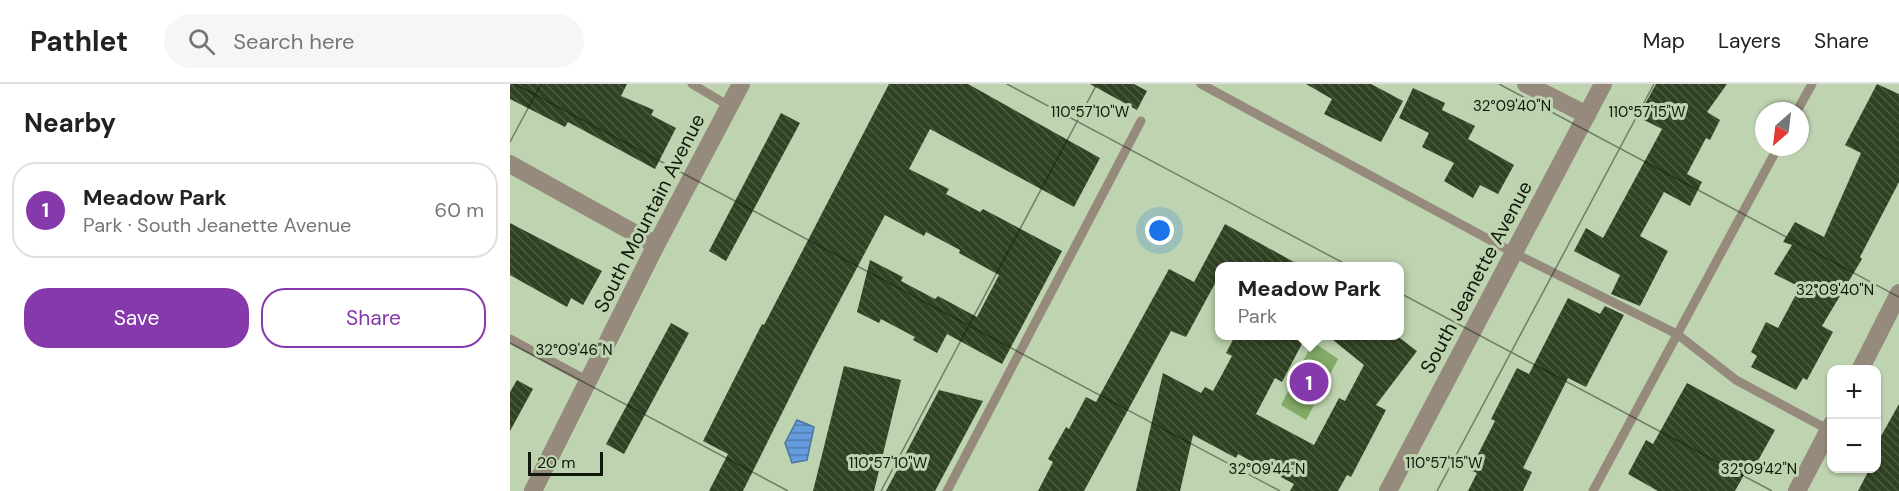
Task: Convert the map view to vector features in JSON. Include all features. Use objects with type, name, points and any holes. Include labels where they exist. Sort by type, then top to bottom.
[{"type":"street","name":"South Mountain Avenue","points":[[533,491],[656,245],[741,84]]},
{"type":"street","points":[[1526,84],[1587,116]]},
{"type":"street","name":"South Jeanette Avenue","points":[[1388,491],[1603,84]]},
{"type":"street","points":[[510,164],[656,245]]},
{"type":"street","points":[[1862,365],[1899,293]]},
{"type":"street","points":[[1797,491],[1827,433]]},
{"type":"lane","points":[[692,84],[729,106]]},
{"type":"lane","points":[[1201,84],[1514,253],[1677,334],[1736,380],[1827,426]]},
{"type":"lane","points":[[1802,102],[1812,84]]},
{"type":"lane","points":[[947,491],[1141,121]]},
{"type":"lane","points":[[1593,491],[1773,156]]},
{"type":"lane","points":[[510,339],[588,381]]},
{"type":"green space","points":[[1313,342],[1338,359],[1306,420],[1281,405]]},
{"type":"water","points":[[797,420],[814,427],[807,460],[792,463],[785,443]]},
{"type":"building","points":[[510,84],[627,84],[621,96],[654,110],[651,115],[676,128],[655,169],[568,122],[565,127],[510,99]]},
{"type":"building","points":[[889,84],[968,84],[1100,158],[1074,207],[930,129],[909,169],[949,189],[946,194],[980,212],[983,209],[1062,251],[1002,364],[947,334],[937,353],[913,340],[915,337],[881,319],[879,323],[857,312],[870,260],[903,277],[901,281],[935,299],[938,296],[977,317],[999,275],[926,232],[924,236],[885,215],[813,351],[743,491],[709,491],[728,454],[703,441]]},
{"type":"building","points":[[1090,84],[1134,84],[1147,91],[1137,110]]},
{"type":"building","points":[[1306,84],[1371,84],[1403,101],[1381,142],[1324,114],[1332,99]]},
{"type":"building","points":[[1656,84],[1727,84],[1707,112],[1720,120],[1710,140],[1706,138],[1687,174],[1702,182],[1690,206],[1664,192],[1640,236],[1668,251],[1640,306],[1611,294],[1620,275],[1574,251],[1586,228],[1603,238],[1662,129],[1638,117]]},
{"type":"building","points":[[1877,84],[1899,94],[1899,182],[1860,257],[1862,259],[1822,326],[1833,332],[1807,380],[1803,378],[1796,390],[1751,367],[1757,356],[1751,352],[1766,322],[1778,328],[1800,287],[1774,274],[1792,245],[1783,242],[1795,222],[1824,237],[1861,153],[1845,145]]},
{"type":"building","points":[[1413,88],[1445,103],[1442,110],[1475,126],[1468,139],[1514,165],[1498,194],[1480,185],[1473,198],[1444,181],[1454,163],[1422,147],[1429,133],[1399,118]]},
{"type":"building","points":[[781,113],[800,123],[726,261],[709,251]]},
{"type":"building","points":[[510,223],[602,271],[583,305],[571,298],[567,307],[510,275]]},
{"type":"building","points":[[1225,224],[1294,262],[1215,262],[1215,283],[1186,337],[1171,331],[1084,491],[1038,491],[1053,462],[1048,459],[1066,427],[1069,429],[1086,397],[1096,402],[1169,269],[1194,282]]},
{"type":"building","points":[[1568,298],[1600,314],[1605,306],[1624,315],[1586,387],[1568,378],[1523,468],[1532,472],[1523,491],[1468,491],[1477,473],[1470,470],[1495,421],[1491,419],[1517,368],[1529,374]]},
{"type":"building","points":[[671,323],[689,333],[624,454],[606,444]]},
{"type":"building","points":[[1233,340],[1304,340],[1282,382],[1275,378],[1256,414],[1314,445],[1339,398],[1345,401],[1364,365],[1333,340],[1402,340],[1417,351],[1376,405],[1386,410],[1351,477],[1347,475],[1338,491],[1290,491],[1294,484],[1238,454],[1236,458],[1193,435],[1180,491],[1136,491],[1163,373],[1201,393],[1205,387],[1213,391],[1232,356],[1226,353]]},
{"type":"building","points":[[844,366],[901,380],[874,491],[813,491]]},
{"type":"building","points":[[517,380],[533,389],[510,431],[510,392]]},
{"type":"building","points":[[1687,383],[1775,430],[1755,466],[1750,464],[1735,491],[1658,491],[1628,474],[1646,440],[1653,444]]},
{"type":"building","points":[[939,390],[983,401],[935,491],[886,491]]},
{"type":"building","points":[[1899,404],[1899,491],[1858,491],[1867,473],[1881,473],[1881,436]]},
{"type":"place","name":"Meadow Park","points":[[1309,382]]}]
